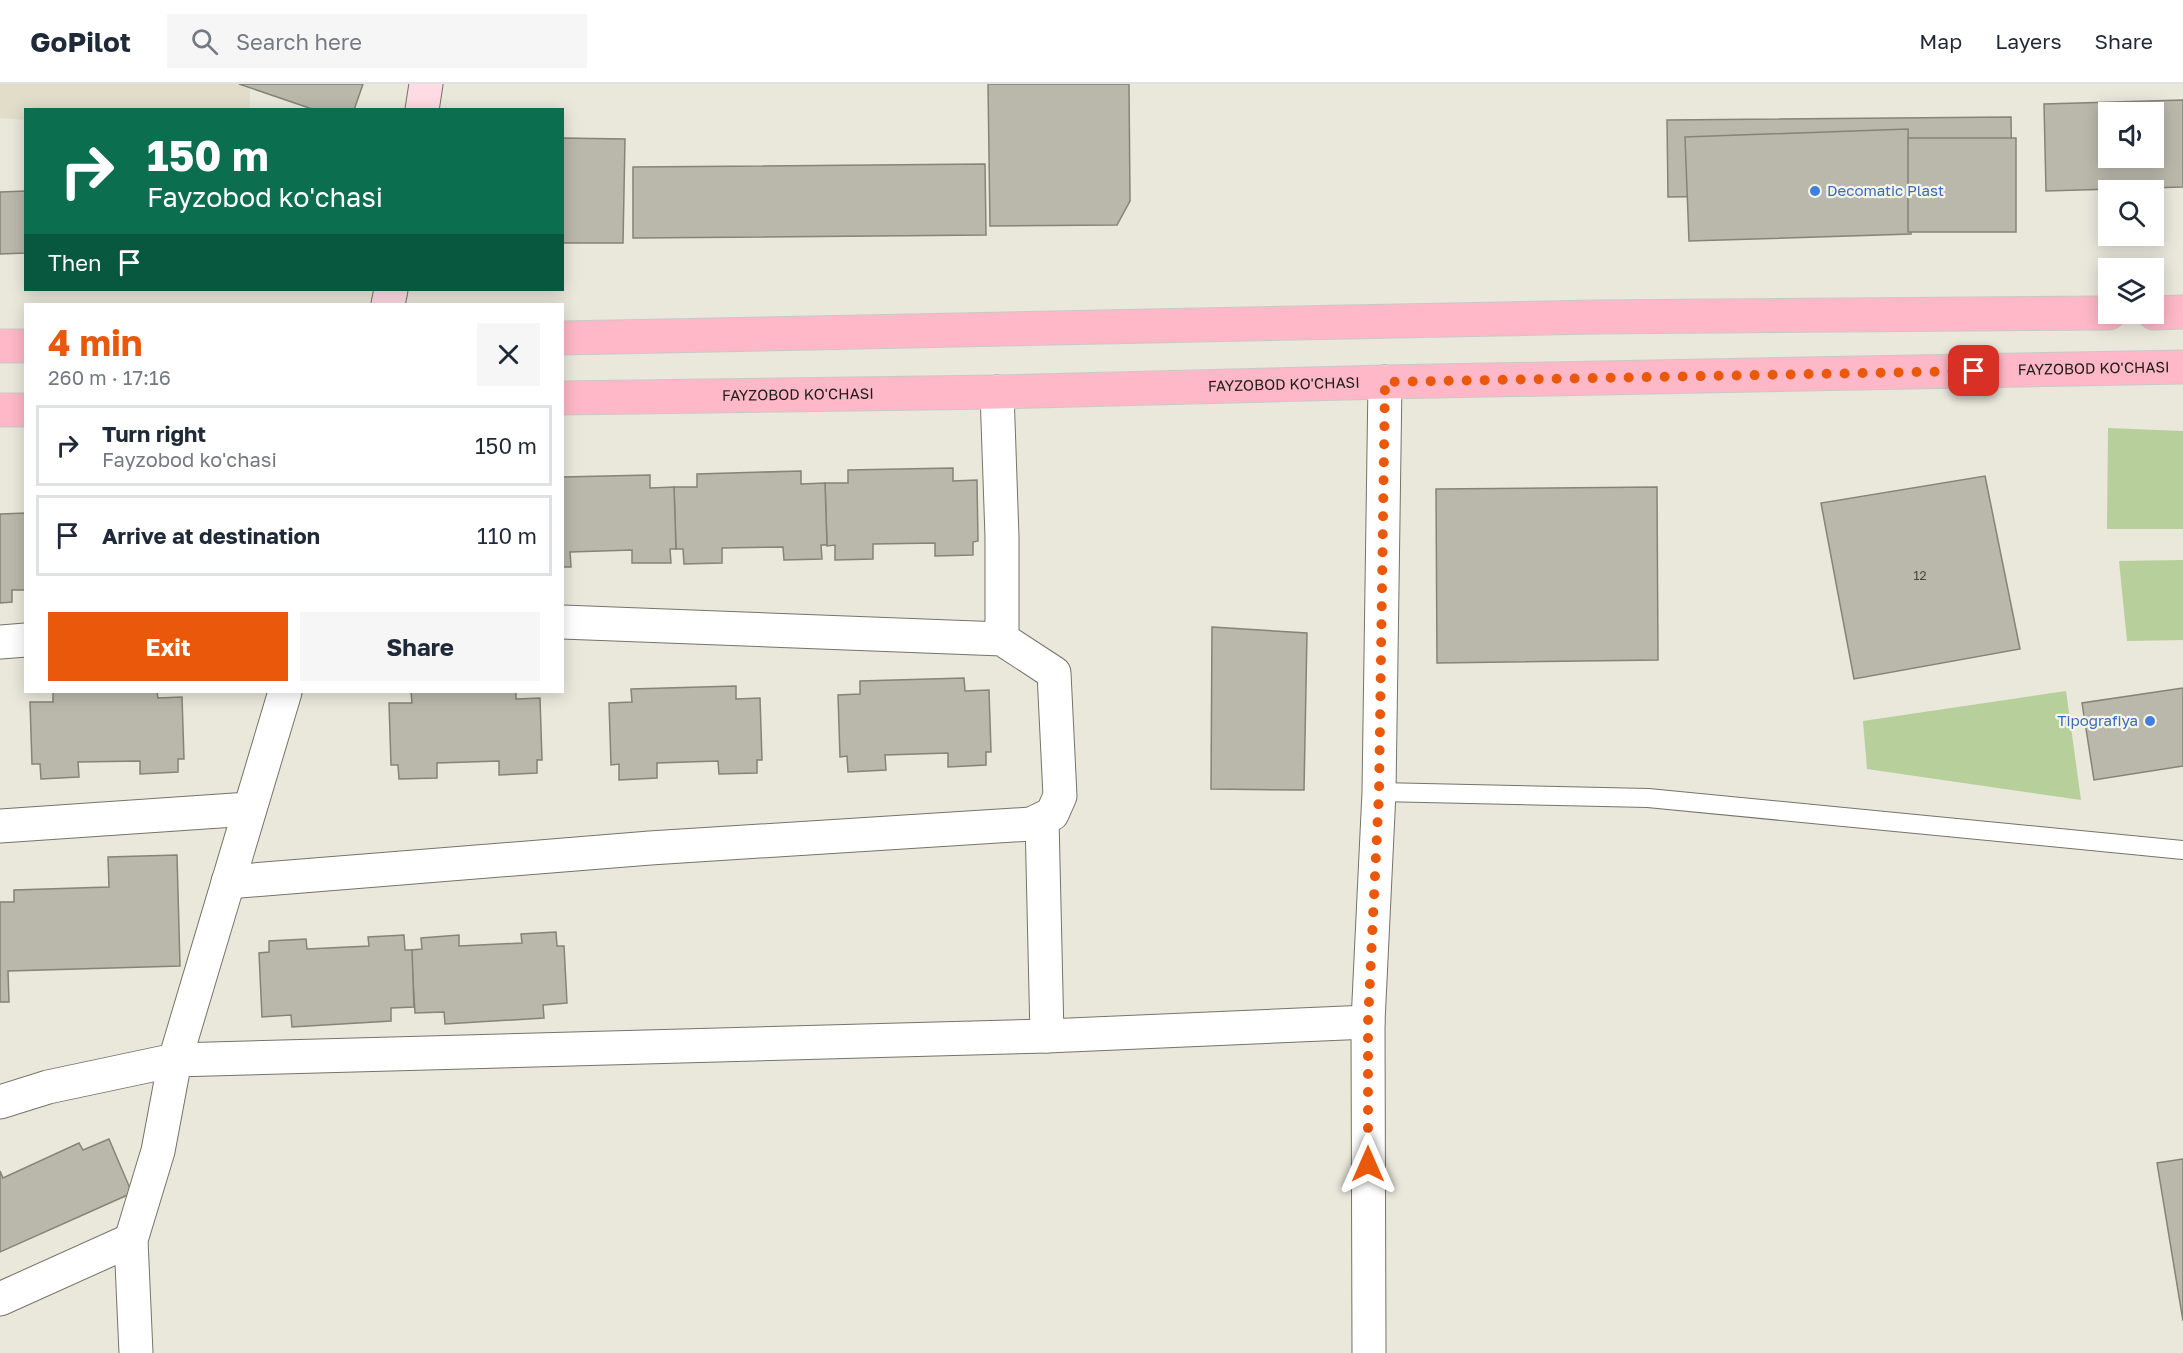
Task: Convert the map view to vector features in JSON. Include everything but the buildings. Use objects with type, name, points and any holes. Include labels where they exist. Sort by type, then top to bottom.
[{"type":"main road","points":[[2164,313],[2183,312]]},
{"type":"main road","points":[[564,338],[1594,317],[2098,313]]},
{"type":"main road","points":[[0,346],[24,346]]},
{"type":"main road","name":"FAYZOBOD KO'CHASI","points":[[564,398],[997,392],[1385,382],[2183,367]]},
{"type":"main road","points":[[0,410],[24,410]]},
{"type":"street","points":[[422,108],[426,84]]},
{"type":"street","points":[[1370,1353],[1368,1022],[1379,792],[1385,382]]},
{"type":"street","points":[[997,392],[1002,537],[1002,639]]},
{"type":"street","points":[[228,882],[650,848],[1031,824],[1052,814],[1060,796],[1054,673],[1002,639],[564,622]]},
{"type":"street","points":[[0,642],[24,640]]},
{"type":"street","points":[[136,1353],[131,1240],[158,1151],[175,1060],[285,693]]},
{"type":"street","points":[[0,826],[249,809]]},
{"type":"street","points":[[1042,819],[1047,1036]]},
{"type":"street","points":[[0,1102],[48,1087],[175,1060],[1047,1036],[1368,1022]]},
{"type":"street","points":[[0,1299],[131,1240]]},
{"type":"lane","points":[[1379,792],[1648,798],[2183,850]]},
{"type":"shaded area","points":[[0,84],[250,84],[250,108],[24,108],[24,120],[0,118]]},
{"type":"green space","points":[[2108,428],[2183,431],[2183,529],[2107,529]]},
{"type":"green space","points":[[2183,560],[2183,640],[2127,641],[2119,561]]},
{"type":"green space","points":[[2066,691],[2081,800],[1867,769],[1863,721]]},
{"type":"place","name":"Decomatic Plast","points":[[1815,191]]},
{"type":"place","name":"Tipografiya","points":[[2150,721]]},
{"type":"route","points":[[1368,1164],[1368,1022],[1379,792],[1385,382],[1974,371]]}]
